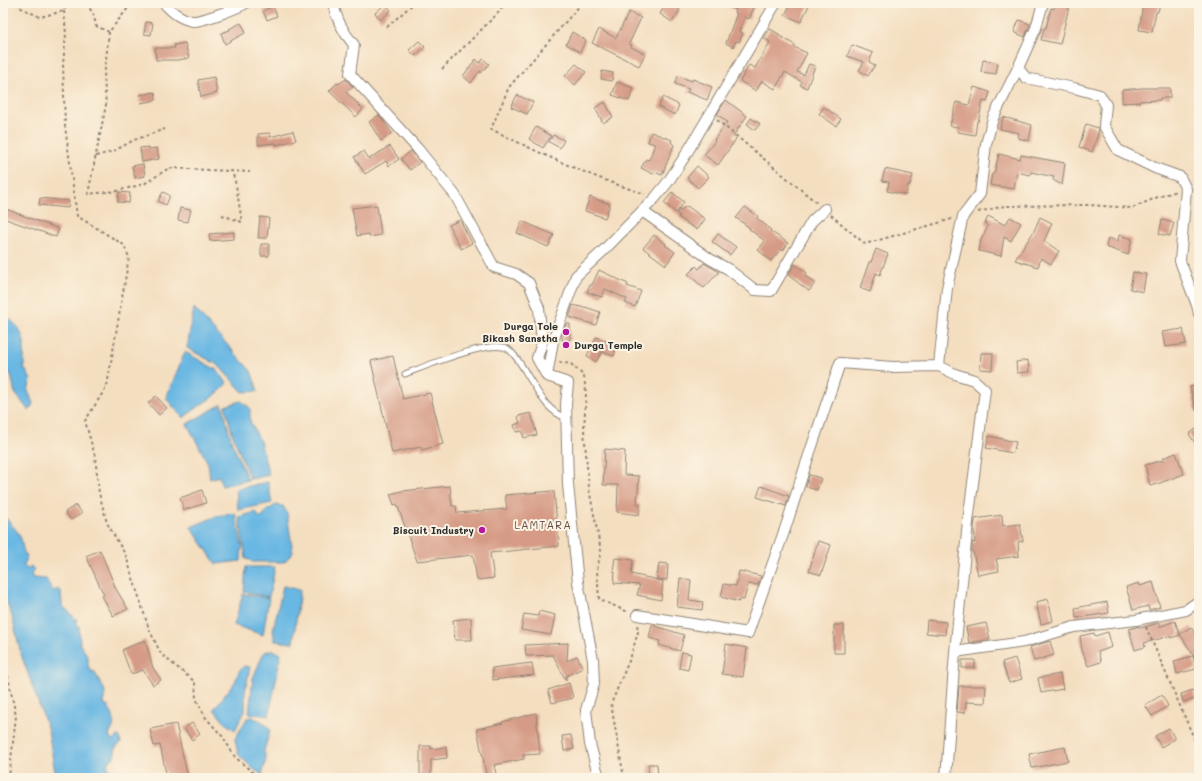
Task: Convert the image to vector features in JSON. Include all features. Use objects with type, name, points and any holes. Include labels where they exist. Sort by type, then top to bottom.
[{"type":"street","points":[[164,3],[173,14],[194,21],[237,8],[246,3]]},
{"type":"street","points":[[333,3],[336,17],[344,34],[354,45],[350,74],[417,148],[455,195],[494,267],[516,274],[530,283],[540,308],[542,343],[538,358],[547,376],[568,383],[566,418],[568,485],[578,582],[593,660],[594,684],[586,710],[590,744],[599,778]]},
{"type":"street","points":[[547,376],[554,341],[576,276],[655,198],[668,182],[776,3]]},
{"type":"street","points":[[939,366],[947,288],[963,216],[980,194],[986,144],[994,118],[1036,28],[1043,3]]},
{"type":"street","points":[[1018,68],[1026,78],[1100,95],[1106,105],[1104,126],[1118,150],[1155,168],[1180,177],[1186,188],[1180,261],[1199,314]]},
{"type":"street","points":[[642,211],[710,259],[728,269],[755,290],[771,291],[812,221],[825,209]]},
{"type":"street","points":[[637,615],[748,633],[786,526],[840,363],[893,367],[939,366],[974,380],[985,390],[968,522],[955,652],[946,778]]},
{"type":"street","points":[[955,652],[1024,642],[1074,627],[1143,618],[1186,610],[1199,601]]},
{"type":"lane","points":[[405,374],[466,352],[497,346],[508,349],[523,366],[545,404],[558,415],[566,418]]},
{"type":"path","points":[[21,3],[19,7],[40,17],[64,11]]},
{"type":"path","points":[[66,3],[64,11],[66,34],[63,64],[65,126],[76,216],[124,244],[129,257],[107,386],[85,421],[95,456],[99,493],[106,523],[126,556],[149,629],[162,654],[196,682],[196,699],[206,718],[223,737],[235,757],[258,778]]},
{"type":"path","points":[[87,3],[94,16],[96,26],[109,32]]},
{"type":"path","points":[[132,3],[109,32],[104,77],[106,105],[88,194],[117,191],[144,184],[169,168],[250,172]]},
{"type":"path","points":[[386,27],[414,3]]},
{"type":"path","points":[[442,69],[506,3]]},
{"type":"path","points":[[582,3],[509,88],[490,129],[536,152],[655,198]]},
{"type":"path","points":[[710,114],[865,244],[963,216],[1005,206],[1089,205],[1132,208],[1158,197],[1186,188]]},
{"type":"path","points":[[96,156],[114,151],[134,140],[165,129]]},
{"type":"path","points":[[222,215],[242,222],[236,185],[232,171]]},
{"type":"path","points":[[550,360],[571,364],[584,376],[586,393],[584,430],[589,489],[602,551],[597,570],[599,598],[637,615],[638,632],[631,656],[611,704],[624,778]]},
{"type":"path","points":[[1143,618],[1199,750]]},
{"type":"path","points":[[3,652],[16,716],[9,778]]},
{"type":"water","points":[[194,308],[251,371],[258,391],[243,392],[218,365],[187,348]]},
{"type":"water","points":[[3,312],[19,328],[24,341],[24,367],[31,380],[28,390],[33,404],[29,411],[15,393],[11,375],[3,366]]},
{"type":"water","points":[[185,352],[217,370],[227,383],[219,392],[183,418],[166,398]]},
{"type":"water","points":[[241,401],[250,408],[250,421],[260,441],[269,475],[250,479],[233,436],[225,406]]},
{"type":"water","points":[[222,404],[232,443],[248,480],[222,486],[219,476],[210,479],[208,463],[187,424]]},
{"type":"water","points":[[268,482],[272,503],[238,510],[236,489]]},
{"type":"water","points":[[276,505],[283,506],[287,513],[293,553],[284,562],[252,562],[246,559],[239,517],[256,512],[259,517],[263,517],[266,511]]},
{"type":"water","points":[[235,513],[242,545],[241,561],[216,564],[191,527],[217,516]]},
{"type":"water","points":[[3,515],[20,536],[23,551],[27,557],[24,566],[27,569],[31,566],[34,570],[31,574],[33,578],[46,579],[53,591],[59,589],[61,591],[62,605],[76,619],[79,627],[80,645],[88,656],[88,666],[92,672],[94,671],[105,691],[104,705],[108,706],[114,720],[112,730],[109,734],[111,739],[114,740],[118,736],[120,737],[121,743],[116,747],[114,757],[107,764],[111,774],[108,778],[56,778],[48,730],[21,654],[12,616],[3,593]]},
{"type":"water","points":[[246,567],[275,567],[269,597],[244,592]]},
{"type":"water","points":[[283,586],[300,590],[293,643],[275,641],[273,630]]},
{"type":"water","points":[[243,594],[269,598],[263,635],[234,625]]},
{"type":"water","points":[[273,650],[281,654],[269,716],[249,713],[253,678],[264,652]]},
{"type":"water","points":[[244,666],[250,667],[245,692],[245,711],[235,730],[225,723],[214,709],[235,682],[239,671]]},
{"type":"water","points":[[252,717],[265,724],[270,730],[264,751],[266,759],[262,775],[252,768],[238,754],[235,739],[247,718]]},
{"type":"building","points":[[666,3],[680,10],[672,22],[660,14]]},
{"type":"building","points":[[720,3],[756,3],[749,19],[745,17],[739,31],[743,33],[739,42],[736,41],[733,47],[726,43],[737,13],[735,13],[736,10]]},
{"type":"building","points":[[791,3],[810,3],[801,22],[785,15]]},
{"type":"building","points":[[1055,3],[1070,3],[1060,44],[1041,40],[1051,8],[1054,9]]},
{"type":"building","points":[[1143,3],[1160,3],[1158,12],[1156,12],[1152,32],[1139,30]]},
{"type":"building","points":[[385,4],[391,10],[381,20],[375,13]]},
{"type":"building","points":[[273,6],[277,16],[267,20],[263,11]]},
{"type":"building","points":[[629,12],[641,18],[629,44],[632,45],[631,47],[645,54],[639,66],[592,43],[599,29],[616,38]]},
{"type":"building","points":[[1019,20],[1030,24],[1025,37],[1014,32]]},
{"type":"building","points":[[146,22],[153,23],[151,35],[144,34]]},
{"type":"building","points":[[241,23],[245,33],[225,44],[221,33],[230,30],[229,29]]},
{"type":"building","points":[[770,29],[795,45],[794,47],[807,53],[797,72],[804,75],[809,64],[815,66],[807,88],[800,85],[802,82],[785,72],[775,89],[762,81],[756,91],[740,81],[749,65],[755,68],[770,42],[764,38]]},
{"type":"building","points":[[572,32],[586,40],[580,52],[566,44]]},
{"type":"building","points":[[419,41],[425,47],[415,56],[409,50]]},
{"type":"building","points":[[185,43],[189,58],[178,60],[156,60],[155,48],[175,48],[174,45]]},
{"type":"building","points":[[852,45],[873,53],[869,62],[875,65],[868,76],[859,70],[864,62],[847,56]]},
{"type":"building","points":[[476,59],[480,63],[483,59],[489,64],[481,73],[480,71],[471,83],[463,76]]},
{"type":"building","points":[[983,60],[998,63],[996,74],[981,72]]},
{"type":"building","points":[[576,64],[586,72],[575,85],[565,76]]},
{"type":"building","points":[[602,71],[613,73],[612,81],[601,79]]},
{"type":"building","points":[[678,76],[692,81],[693,79],[712,87],[707,100],[687,92],[689,89],[675,84]]},
{"type":"building","points":[[214,77],[217,93],[201,97],[198,80]]},
{"type":"building","points":[[346,79],[353,87],[346,92],[363,109],[356,117],[329,91],[337,83],[338,84]]},
{"type":"building","points":[[617,82],[634,88],[629,101],[612,95]]},
{"type":"building","points":[[974,87],[990,92],[987,102],[983,101],[978,122],[977,121],[975,135],[958,132],[959,127],[950,126],[956,102],[969,105]]},
{"type":"building","points":[[1141,88],[1170,88],[1170,98],[1122,103],[1122,90]]},
{"type":"building","points":[[155,92],[156,100],[141,103],[139,95]]},
{"type":"building","points":[[517,95],[533,102],[527,114],[511,107]]},
{"type":"building","points":[[663,97],[679,105],[675,115],[659,107]]},
{"type":"building","points":[[726,100],[747,116],[733,136],[736,139],[718,165],[704,155],[727,122],[717,114]]},
{"type":"building","points":[[605,102],[613,117],[603,123],[595,108]]},
{"type":"building","points":[[824,107],[841,119],[836,126],[819,114]]},
{"type":"building","points":[[379,115],[392,133],[381,141],[369,122]]},
{"type":"building","points":[[1003,117],[1032,125],[1029,141],[1018,138],[1019,133],[1000,129]]},
{"type":"building","points":[[751,118],[760,124],[755,130],[747,124]]},
{"type":"building","points":[[1086,124],[1098,128],[1099,131],[1092,152],[1079,147]]},
{"type":"building","points":[[536,127],[551,136],[543,148],[529,139]]},
{"type":"building","points":[[293,131],[296,140],[276,145],[276,143],[258,145],[258,134],[270,133],[270,137]]},
{"type":"building","points":[[651,132],[672,140],[671,142],[674,145],[662,175],[654,172],[653,174],[641,168],[646,159],[649,160],[655,144],[648,142]]},
{"type":"building","points":[[553,135],[564,140],[560,148],[549,142]]},
{"type":"building","points":[[390,146],[399,159],[389,166],[386,161],[365,174],[354,157],[364,151],[369,159]]},
{"type":"building","points":[[148,147],[149,149],[157,148],[159,159],[142,162],[140,148]]},
{"type":"building","points":[[411,151],[420,162],[410,170],[401,159]]},
{"type":"building","points":[[999,154],[1020,159],[1021,155],[1065,163],[1062,185],[1053,180],[1054,177],[1031,172],[1030,175],[1017,172],[1014,189],[990,185]]},
{"type":"building","points":[[143,164],[145,176],[135,178],[132,166]]},
{"type":"building","points":[[697,166],[709,177],[698,188],[687,178]]},
{"type":"building","points":[[885,169],[913,175],[910,185],[908,185],[906,195],[887,191],[889,182],[882,181]]},
{"type":"building","points":[[119,192],[130,193],[129,203],[118,202]]},
{"type":"building","points":[[163,192],[169,195],[166,205],[158,201]]},
{"type":"building","points":[[672,192],[684,202],[676,213],[664,203]]},
{"type":"building","points":[[590,197],[610,204],[605,218],[585,211]]},
{"type":"building","points":[[40,198],[69,201],[68,208],[39,205]]},
{"type":"building","points":[[377,205],[381,235],[369,237],[369,234],[357,236],[352,208]]},
{"type":"building","points":[[687,206],[705,219],[697,230],[678,217],[680,216],[676,213]]},
{"type":"building","points":[[745,207],[758,216],[757,218],[771,230],[770,231],[788,243],[783,251],[781,249],[771,261],[758,250],[765,241],[736,218]]},
{"type":"building","points":[[3,208],[59,229],[56,237],[3,218]]},
{"type":"building","points":[[180,208],[191,210],[188,222],[178,220]]},
{"type":"building","points":[[988,216],[1005,225],[1010,217],[1021,223],[1011,241],[1004,237],[1001,256],[979,251],[981,240],[988,226],[985,224]]},
{"type":"building","points":[[260,217],[269,218],[267,238],[258,238]]},
{"type":"building","points":[[1040,217],[1052,223],[1044,241],[1059,251],[1051,264],[1041,258],[1038,267],[1015,260],[1034,231]]},
{"type":"building","points":[[460,220],[472,243],[461,249],[449,225]]},
{"type":"building","points":[[1162,220],[1174,223],[1170,236],[1159,234]]},
{"type":"building","points":[[522,221],[554,235],[548,247],[517,233]]},
{"type":"building","points":[[234,232],[234,239],[210,241],[209,234]]},
{"type":"building","points":[[718,234],[736,247],[730,255],[712,242]]},
{"type":"building","points":[[654,235],[675,252],[666,265],[643,248]]},
{"type":"building","points":[[1119,235],[1132,239],[1128,255],[1106,247],[1108,238],[1118,241]]},
{"type":"building","points":[[261,244],[269,244],[269,256],[261,256]]},
{"type":"building","points":[[876,249],[888,254],[880,275],[876,273],[870,292],[860,288],[869,262],[871,262]]},
{"type":"building","points":[[704,263],[719,272],[704,288],[688,274],[696,266],[699,269]]},
{"type":"building","points":[[795,264],[807,273],[805,276],[815,283],[809,291],[788,275]]},
{"type":"building","points":[[599,270],[628,284],[627,286],[641,291],[635,307],[625,303],[627,299],[605,289],[602,297],[587,292]]},
{"type":"building","points":[[1133,272],[1146,274],[1143,292],[1130,289]]},
{"type":"building","points":[[573,305],[600,312],[596,325],[569,317]]},
{"type":"building","name":"Durga Tole Bikash Sanstha","points":[[566,323],[570,324],[570,340],[562,340],[562,334]]},
{"type":"building","points":[[1183,329],[1186,344],[1165,347],[1162,332]]},
{"type":"building","points":[[596,337],[617,345],[614,356],[602,352],[596,362],[587,356]]},
{"type":"building","points":[[981,353],[993,353],[992,370],[980,369]]},
{"type":"building","points":[[393,356],[403,399],[430,393],[443,444],[422,450],[421,447],[392,453],[371,361]]},
{"type":"building","points":[[1028,360],[1029,372],[1017,373],[1016,362]]},
{"type":"building","points":[[1199,385],[1199,410],[1196,411],[1190,387]]},
{"type":"building","points":[[156,396],[167,408],[159,415],[148,403]]},
{"type":"building","points":[[531,413],[537,435],[524,438],[522,431],[516,432],[514,425],[520,423],[518,416]]},
{"type":"building","points":[[1199,427],[1199,449],[1189,434]]},
{"type":"building","points":[[989,436],[1016,442],[1013,453],[986,448]]},
{"type":"building","points":[[605,449],[625,451],[624,475],[639,476],[637,504],[640,504],[639,515],[617,512],[618,485],[603,485]]},
{"type":"building","points":[[1176,453],[1184,474],[1150,486],[1145,465],[1164,460],[1163,458]]},
{"type":"building","points":[[809,475],[821,478],[817,490],[806,487]]},
{"type":"building","name":"Biscuit Industry","points":[[450,486],[452,506],[456,506],[457,513],[507,509],[505,495],[554,491],[559,546],[490,553],[494,578],[477,580],[473,555],[417,561],[397,504],[394,505],[390,494],[402,491]]},
{"type":"building","points":[[761,486],[789,496],[786,506],[757,497]]},
{"type":"building","points":[[202,490],[206,503],[184,510],[180,498]]},
{"type":"building","points":[[76,505],[82,513],[71,520],[65,512]]},
{"type":"building","points":[[1002,515],[1003,526],[1020,524],[1023,541],[1018,542],[1019,556],[996,559],[999,571],[978,575],[972,552],[972,542],[975,543],[975,519]]},
{"type":"building","points":[[818,541],[831,545],[821,575],[809,571]]},
{"type":"building","points":[[100,550],[116,589],[128,609],[113,616],[102,596],[104,595],[86,556]]},
{"type":"building","points":[[615,558],[633,560],[631,574],[663,581],[661,600],[637,595],[640,585],[614,583],[615,571],[613,571]]},
{"type":"building","points":[[659,563],[668,564],[667,580],[657,579]]},
{"type":"building","points":[[739,571],[761,576],[758,585],[748,584],[744,600],[739,599],[739,602],[721,597],[724,584],[736,586]]},
{"type":"building","points":[[680,578],[691,580],[689,600],[703,602],[702,610],[677,607]]},
{"type":"building","points":[[1153,582],[1160,607],[1149,610],[1148,606],[1133,610],[1126,587],[1139,583],[1140,586]]},
{"type":"building","points":[[1048,599],[1053,621],[1041,624],[1036,602]]},
{"type":"building","points":[[1107,602],[1109,613],[1076,618],[1075,608]]},
{"type":"building","points":[[539,611],[555,615],[551,635],[521,630],[524,614],[538,616]]},
{"type":"building","points":[[471,618],[472,640],[455,640],[453,620]]},
{"type":"building","points":[[927,620],[946,622],[945,635],[926,633]]},
{"type":"building","points":[[1175,621],[1180,635],[1144,643],[1145,647],[1135,650],[1129,629],[1159,623],[1159,627]]},
{"type":"building","points":[[986,623],[990,639],[969,643],[966,627]]},
{"type":"building","points":[[652,625],[684,635],[680,651],[659,645],[660,641],[649,638]]},
{"type":"building","points":[[834,625],[844,625],[844,653],[834,653]]},
{"type":"building","points":[[1191,627],[1199,639],[1199,664],[1180,634]]},
{"type":"building","points":[[1108,632],[1112,647],[1098,652],[1101,662],[1088,666],[1082,650],[1080,636],[1094,633],[1095,636]]},
{"type":"building","points":[[145,640],[153,668],[161,680],[153,685],[143,670],[131,674],[122,650]]},
{"type":"building","points":[[1050,641],[1054,655],[1034,661],[1030,647]]},
{"type":"building","points":[[568,643],[567,661],[577,656],[583,668],[566,676],[566,681],[553,655],[526,656],[525,645]]},
{"type":"building","points":[[726,644],[747,648],[743,677],[722,674]]},
{"type":"building","points":[[682,652],[691,654],[688,670],[679,668]]},
{"type":"building","points":[[1193,656],[1196,669],[1177,674],[1174,661]]},
{"type":"building","points":[[1015,658],[1022,679],[1009,683],[1002,662]]},
{"type":"building","points":[[962,660],[975,660],[975,668],[962,668]]},
{"type":"building","points":[[532,663],[534,675],[493,680],[492,668]]},
{"type":"building","points":[[1060,674],[1063,689],[1041,693],[1038,678]]},
{"type":"building","points":[[569,683],[573,698],[552,703],[548,690]]},
{"type":"building","points":[[959,686],[986,686],[985,703],[966,702],[965,713],[957,712]]},
{"type":"building","points":[[1193,690],[1196,699],[1183,702],[1181,694]]},
{"type":"building","points":[[1162,695],[1168,706],[1152,716],[1145,705]]},
{"type":"building","points":[[536,713],[540,754],[523,755],[524,759],[494,765],[497,778],[487,778],[477,729]]},
{"type":"building","points":[[192,723],[200,734],[192,740],[184,728]]},
{"type":"building","points":[[176,724],[188,778],[167,778],[160,745],[154,746],[150,729]]},
{"type":"building","points":[[1169,728],[1175,739],[1161,747],[1155,736]]},
{"type":"building","points":[[571,735],[574,749],[564,751],[562,736]]},
{"type":"building","points":[[420,746],[431,746],[431,749],[446,747],[447,758],[431,760],[431,775],[420,775]]},
{"type":"building","points":[[1065,747],[1068,761],[1032,768],[1029,754]]},
{"type":"building","points":[[648,764],[657,764],[658,778],[649,778]]},
{"type":"place","name":"Durga Tole Bikash Sanstha","points":[[566,332]]},
{"type":"place","name":"Durga Temple","points":[[566,345]]},
{"type":"place","name":"Biscuit Industry","points":[[482,530]]},
{"type":"district","name":"LAMTARA","points":[[543,525]]}]
